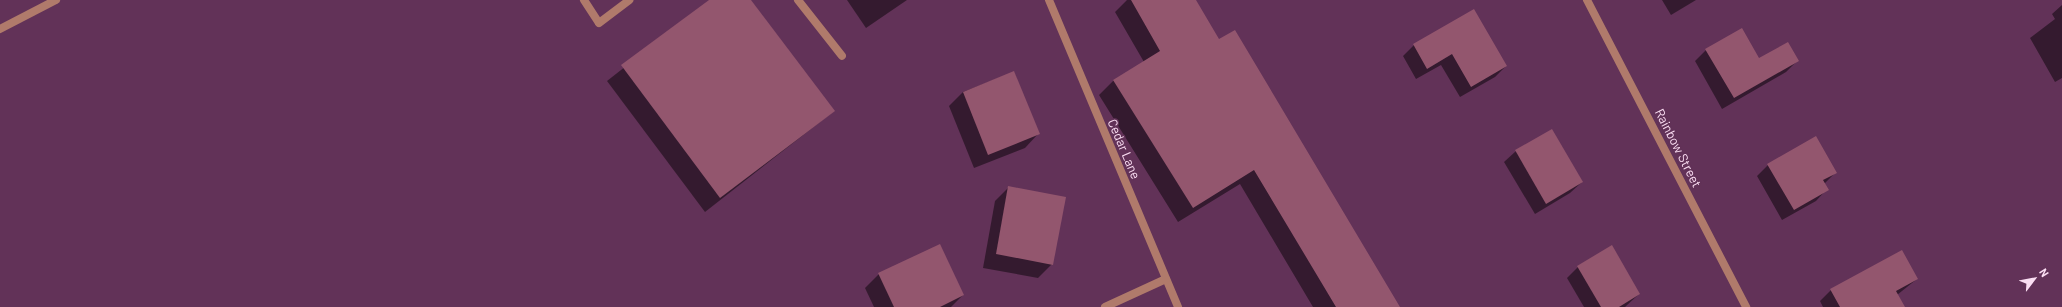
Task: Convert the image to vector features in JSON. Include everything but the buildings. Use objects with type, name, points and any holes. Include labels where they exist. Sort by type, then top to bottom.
[{"type":"street","points":[[0,28],[56,0]]},
{"type":"street","points":[[584,0],[599,23],[629,0]]},
{"type":"street","points":[[798,0],[842,56]]},
{"type":"street","name":"Cedar Lane","points":[[1048,0],[1178,307]]},
{"type":"street","name":"Rainbow Street","points":[[1587,0],[1746,307]]},
{"type":"street","points":[[1105,307],[1166,279]]}]
